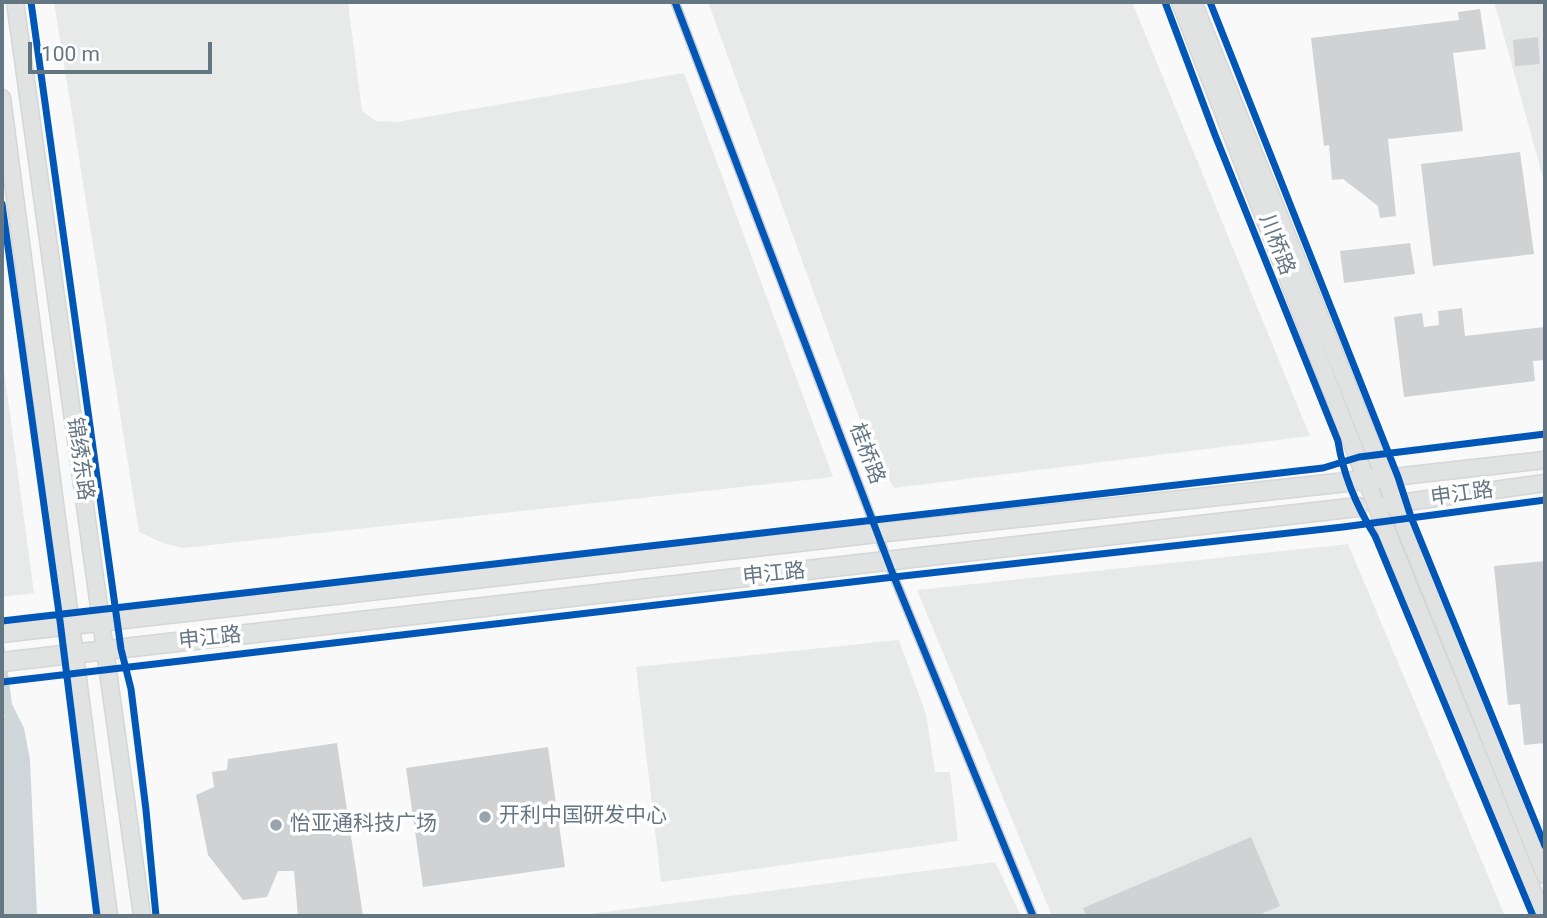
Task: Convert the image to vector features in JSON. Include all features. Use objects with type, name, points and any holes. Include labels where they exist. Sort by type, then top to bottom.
[{"type":"main road","name":"锦绣东路","points":[[15,2],[142,916]]},
{"type":"main road","name":"川桥路","points":[[1180,2],[1376,479],[1394,504],[1545,874]]},
{"type":"main road","name":"川桥路","points":[[1193,2],[1376,479],[1367,506],[1543,916]]},
{"type":"main road","name":"锦绣东路","points":[[2,98],[108,916]]},
{"type":"main road","name":"申江路","points":[[10,632],[1545,460]]},
{"type":"main road","name":"申江路","points":[[2,662],[1394,504],[1545,484]]},
{"type":"street","name":"桂桥路","points":[[675,2],[888,562],[1033,916]]},
{"type":"shaded area","points":[[54,2],[348,2],[362,111],[376,121],[396,122],[684,73],[833,477],[183,548],[163,543],[139,532]]},
{"type":"shaded area","points":[[708,2],[1132,2],[1310,436],[894,488],[868,442]]},
{"type":"shaded area","points":[[1494,2],[1545,2],[1545,185],[1500,22]]},
{"type":"shaded area","points":[[2,355],[34,593],[2,597]]},
{"type":"shaded area","points":[[1348,544],[1505,916],[1052,916],[917,590]]},
{"type":"shaded area","points":[[2,628],[12,704],[24,728],[30,760],[37,916],[3,916],[2,717],[5,716],[2,712]]},
{"type":"shaded area","points":[[899,640],[926,714],[935,772],[950,772],[958,841],[661,882],[636,667]]},
{"type":"shaded area","points":[[995,862],[1021,916],[574,916]]},
{"type":"building","points":[[1480,9],[1486,49],[1453,53],[1463,131],[1388,139],[1396,216],[1380,218],[1378,206],[1343,179],[1332,180],[1329,145],[1324,146],[1311,38],[1459,20],[1458,12]]},
{"type":"building","points":[[1538,37],[1540,64],[1515,66],[1513,40]]},
{"type":"building","points":[[1520,152],[1534,254],[1433,266],[1421,164]]},
{"type":"building","points":[[1410,243],[1415,274],[1344,283],[1340,251]]},
{"type":"building","points":[[1462,308],[1465,336],[1545,327],[1545,360],[1533,361],[1535,381],[1404,397],[1394,317],[1422,313],[1424,327],[1439,325],[1438,311]]},
{"type":"building","points":[[1545,561],[1545,743],[1524,745],[1520,704],[1508,705],[1494,566]]},
{"type":"building","name":"怡亚通科技广场","points":[[337,743],[363,916],[298,916],[294,871],[278,871],[267,897],[243,900],[208,855],[196,795],[214,787],[212,772],[227,770],[228,759]]},
{"type":"building","name":"开利中国研发中心","points":[[548,747],[565,867],[423,887],[406,768]]},
{"type":"building","points":[[1251,837],[1280,906],[1256,916],[1086,916],[1083,908]]},
{"type":"cycle path","points":[[31,2],[121,649],[131,689],[156,916]]},
{"type":"cycle path","points":[[675,2],[894,577],[1033,916]]},
{"type":"cycle path","points":[[1165,2],[1215,135],[1338,441],[1352,490],[1375,536],[1533,916]]},
{"type":"cycle path","points":[[1210,2],[1398,477],[1411,517],[1545,846]]},
{"type":"cycle path","points":[[2,204],[59,613],[97,916]]},
{"type":"cycle path","points":[[2,621],[1323,468],[1359,457],[1545,434]]},
{"type":"cycle path","points":[[2,682],[1343,527],[1545,500]]},
{"type":"place","name":"开利中国研发中心","points":[[485,817]]},
{"type":"place","name":"怡亚通科技广场","points":[[276,825]]}]
